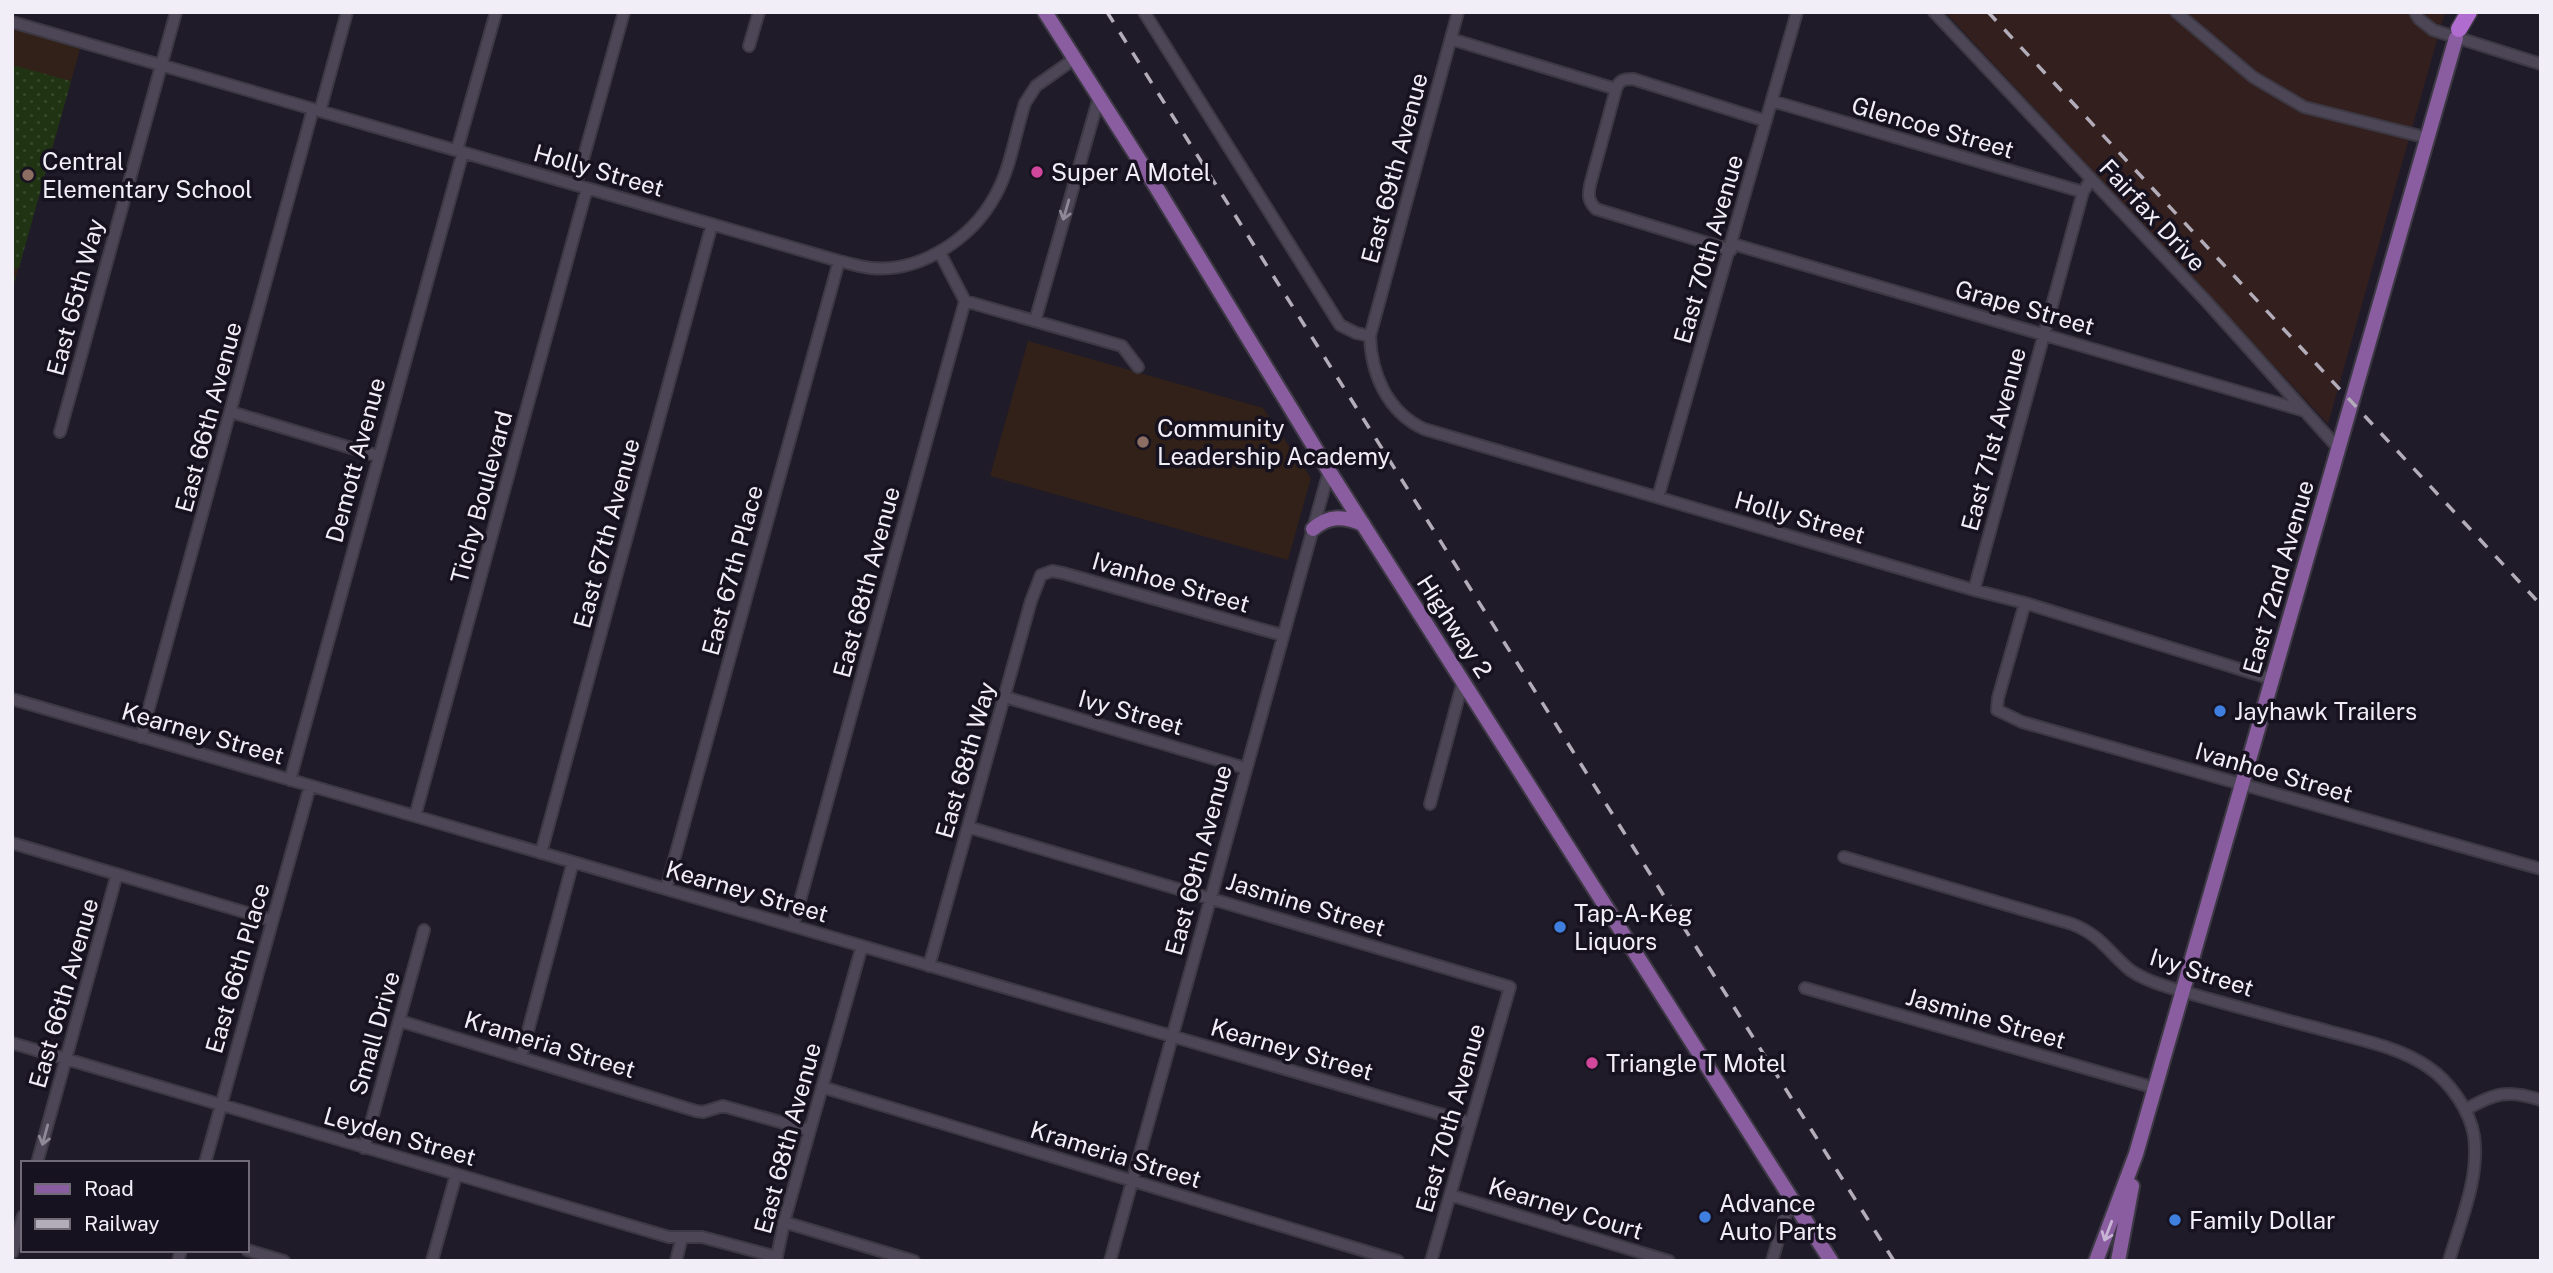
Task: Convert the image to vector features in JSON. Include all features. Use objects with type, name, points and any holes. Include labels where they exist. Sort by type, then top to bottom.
[{"type":"highway","points":[[2458,33],[2466,12]]},
{"type":"main road","name":"Highway 2","points":[[1045,12],[1329,471],[1831,1261]]},
{"type":"main road","name":"East 72nd Avenue","points":[[2096,1261],[2136,1154],[2458,33]]},
{"type":"main road","points":[[1312,530],[1333,517],[1363,524]]},
{"type":"main road","name":"East 72nd Avenue","points":[[2118,1261],[2136,1154]]},
{"type":"street","name":"East 65th Way","points":[[60,432],[176,12]]},
{"type":"street","name":"East 66th Avenue","points":[[141,737],[317,110],[348,12]]},
{"type":"street","points":[[460,151],[496,12]]},
{"type":"street","points":[[582,187],[624,12]]},
{"type":"street","points":[[749,46],[759,12]]},
{"type":"street","points":[[1144,12],[1340,325],[1346,330],[1370,336]]},
{"type":"street","name":"East 69th Avenue","points":[[1370,336],[1458,12]]},
{"type":"street","name":"East 70th Avenue","points":[[1658,497],[1732,247],[1797,12]]},
{"type":"street","name":"Fairfax Drive","points":[[1934,12],[2207,302],[2339,449]]},
{"type":"street","points":[[2176,12],[2253,76],[2304,107],[2428,138]]},
{"type":"street","points":[[2415,12],[2419,19],[2433,30],[2458,33],[2541,64]]},
{"type":"street","name":"Holly Street","points":[[12,22],[839,261],[872,268],[918,262],[940,253],[967,232],[996,195],[1030,93],[1074,59]]},
{"type":"street","points":[[1451,39],[1616,89],[1624,79],[1633,79],[1766,121]]},
{"type":"street","name":"Grape Street","points":[[1616,89],[1588,194],[1591,205],[1596,209],[2305,411]]},
{"type":"street","points":[[1035,321],[1099,97]]},
{"type":"street","name":"Glencoe Street","points":[[1772,101],[2083,192]]},
{"type":"street","name":"Demott Avenue","points":[[289,780],[460,151]]},
{"type":"street","name":"East 71st Avenue","points":[[1974,590],[2083,192],[2091,179]]},
{"type":"street","name":"Tichy Boulevard","points":[[415,816],[582,187]]},
{"type":"street","name":"East 67th Avenue","points":[[541,853],[712,224]]},
{"type":"street","points":[[940,253],[965,301],[1122,346],[1138,367]]},
{"type":"street","name":"East 67th Place","points":[[666,890],[839,261]]},
{"type":"street","name":"East 68th Avenue","points":[[793,926],[965,301]]},
{"type":"street","name":"Holly Street","points":[[1370,336],[1370,356],[1381,387],[1395,406],[1420,427],[2025,603],[2272,679]]},
{"type":"street","points":[[231,412],[378,456]]},
{"type":"street","name":"East 69th Avenue","points":[[1110,1261],[1329,471]]},
{"type":"street","name":"Ivanhoe Street","points":[[1049,572],[1063,573],[1282,635]]},
{"type":"street","name":"East 68th Way","points":[[929,966],[1038,579],[1049,572]]},
{"type":"street","name":"Ivanhoe Street","points":[[2025,603],[1997,710],[2021,722],[2541,869]]},
{"type":"street","points":[[1430,804],[1463,681]]},
{"type":"street","name":"Ivy Street","points":[[1005,697],[1245,768]]},
{"type":"street","name":"Kearney Street","points":[[12,699],[1471,1123]]},
{"type":"street","name":"East 66th Place","points":[[206,1161],[310,786]]},
{"type":"street","name":"Jasmine Street","points":[[968,828],[1510,987]]},
{"type":"street","points":[[12,843],[271,920]]},
{"type":"street","name":"Ivy Street","points":[[1844,857],[2090,931],[2132,971],[2183,991],[2406,1055],[2428,1067],[2448,1086],[2465,1110]]},
{"type":"street","points":[[521,1056],[573,862]]},
{"type":"street","name":"East 66th Avenue","points":[[38,1161],[117,874]]},
{"type":"street","name":"Small Drive","points":[[364,1148],[424,930]]},
{"type":"street","name":"East 68th Avenue","points":[[777,1259],[784,1222],[862,946]]},
{"type":"street","name":"East 70th Avenue","points":[[1431,1261],[1510,987]]},
{"type":"street","name":"Jasmine Street","points":[[1805,988],[2155,1088]]},
{"type":"street","name":"Krameria Street","points":[[400,1021],[696,1111],[723,1107],[809,1130]]},
{"type":"street","name":"Leyden Street","points":[[12,1044],[669,1237],[702,1237],[777,1259]]},
{"type":"street","name":"Krameria Street","points":[[821,1087],[1398,1261]]},
{"type":"street","points":[[2449,1261],[2472,1180],[2475,1157],[2474,1134],[2465,1110],[2486,1098],[2504,1093],[2521,1094],[2541,1100]]},
{"type":"street","points":[[432,1261],[456,1175]]},
{"type":"street","name":"Kearney Court","points":[[1450,1195],[1669,1261]]},
{"type":"street","points":[[1772,1261],[1791,1197]]},
{"type":"street","points":[[784,1222],[915,1261]]},
{"type":"street","points":[[12,1253],[21,1223]]},
{"type":"street","points":[[676,1261],[682,1237]]},
{"type":"street","points":[[248,1250],[284,1261]]},
{"type":"shaded area","points":[[1945,12],[2445,12],[2328,424]]},
{"type":"shaded area","name":"Central Elementary School","points":[[12,22],[82,42],[12,291]]},
{"type":"shaded area","name":"Community Leadership Academy","points":[[1028,341],[1263,408],[1311,478],[1288,560],[990,476]]},
{"type":"green space","name":"Central Elementary School","points":[[12,65],[71,81],[19,268],[15,268],[13,276],[16,277],[12,291]]},
{"type":"railway","points":[[1107,12],[1894,1261]]},
{"type":"railway","points":[[1988,12],[2541,605]]},
{"type":"place","name":"Super A Motel","points":[[1037,172]]},
{"type":"place","name":"Central Elementary School","points":[[28,175]]},
{"type":"place","name":"Community Leadership Academy","points":[[1143,442]]},
{"type":"place","name":"Jayhawk Trailers","points":[[2220,711]]},
{"type":"place","name":"Tap-A-Keg Liquors","points":[[1560,927]]},
{"type":"place","name":"Triangle T Motel","points":[[1592,1063]]},
{"type":"place","name":"Advance Auto Parts","points":[[1705,1217]]},
{"type":"place","name":"Family Dollar","points":[[2175,1220]]}]
